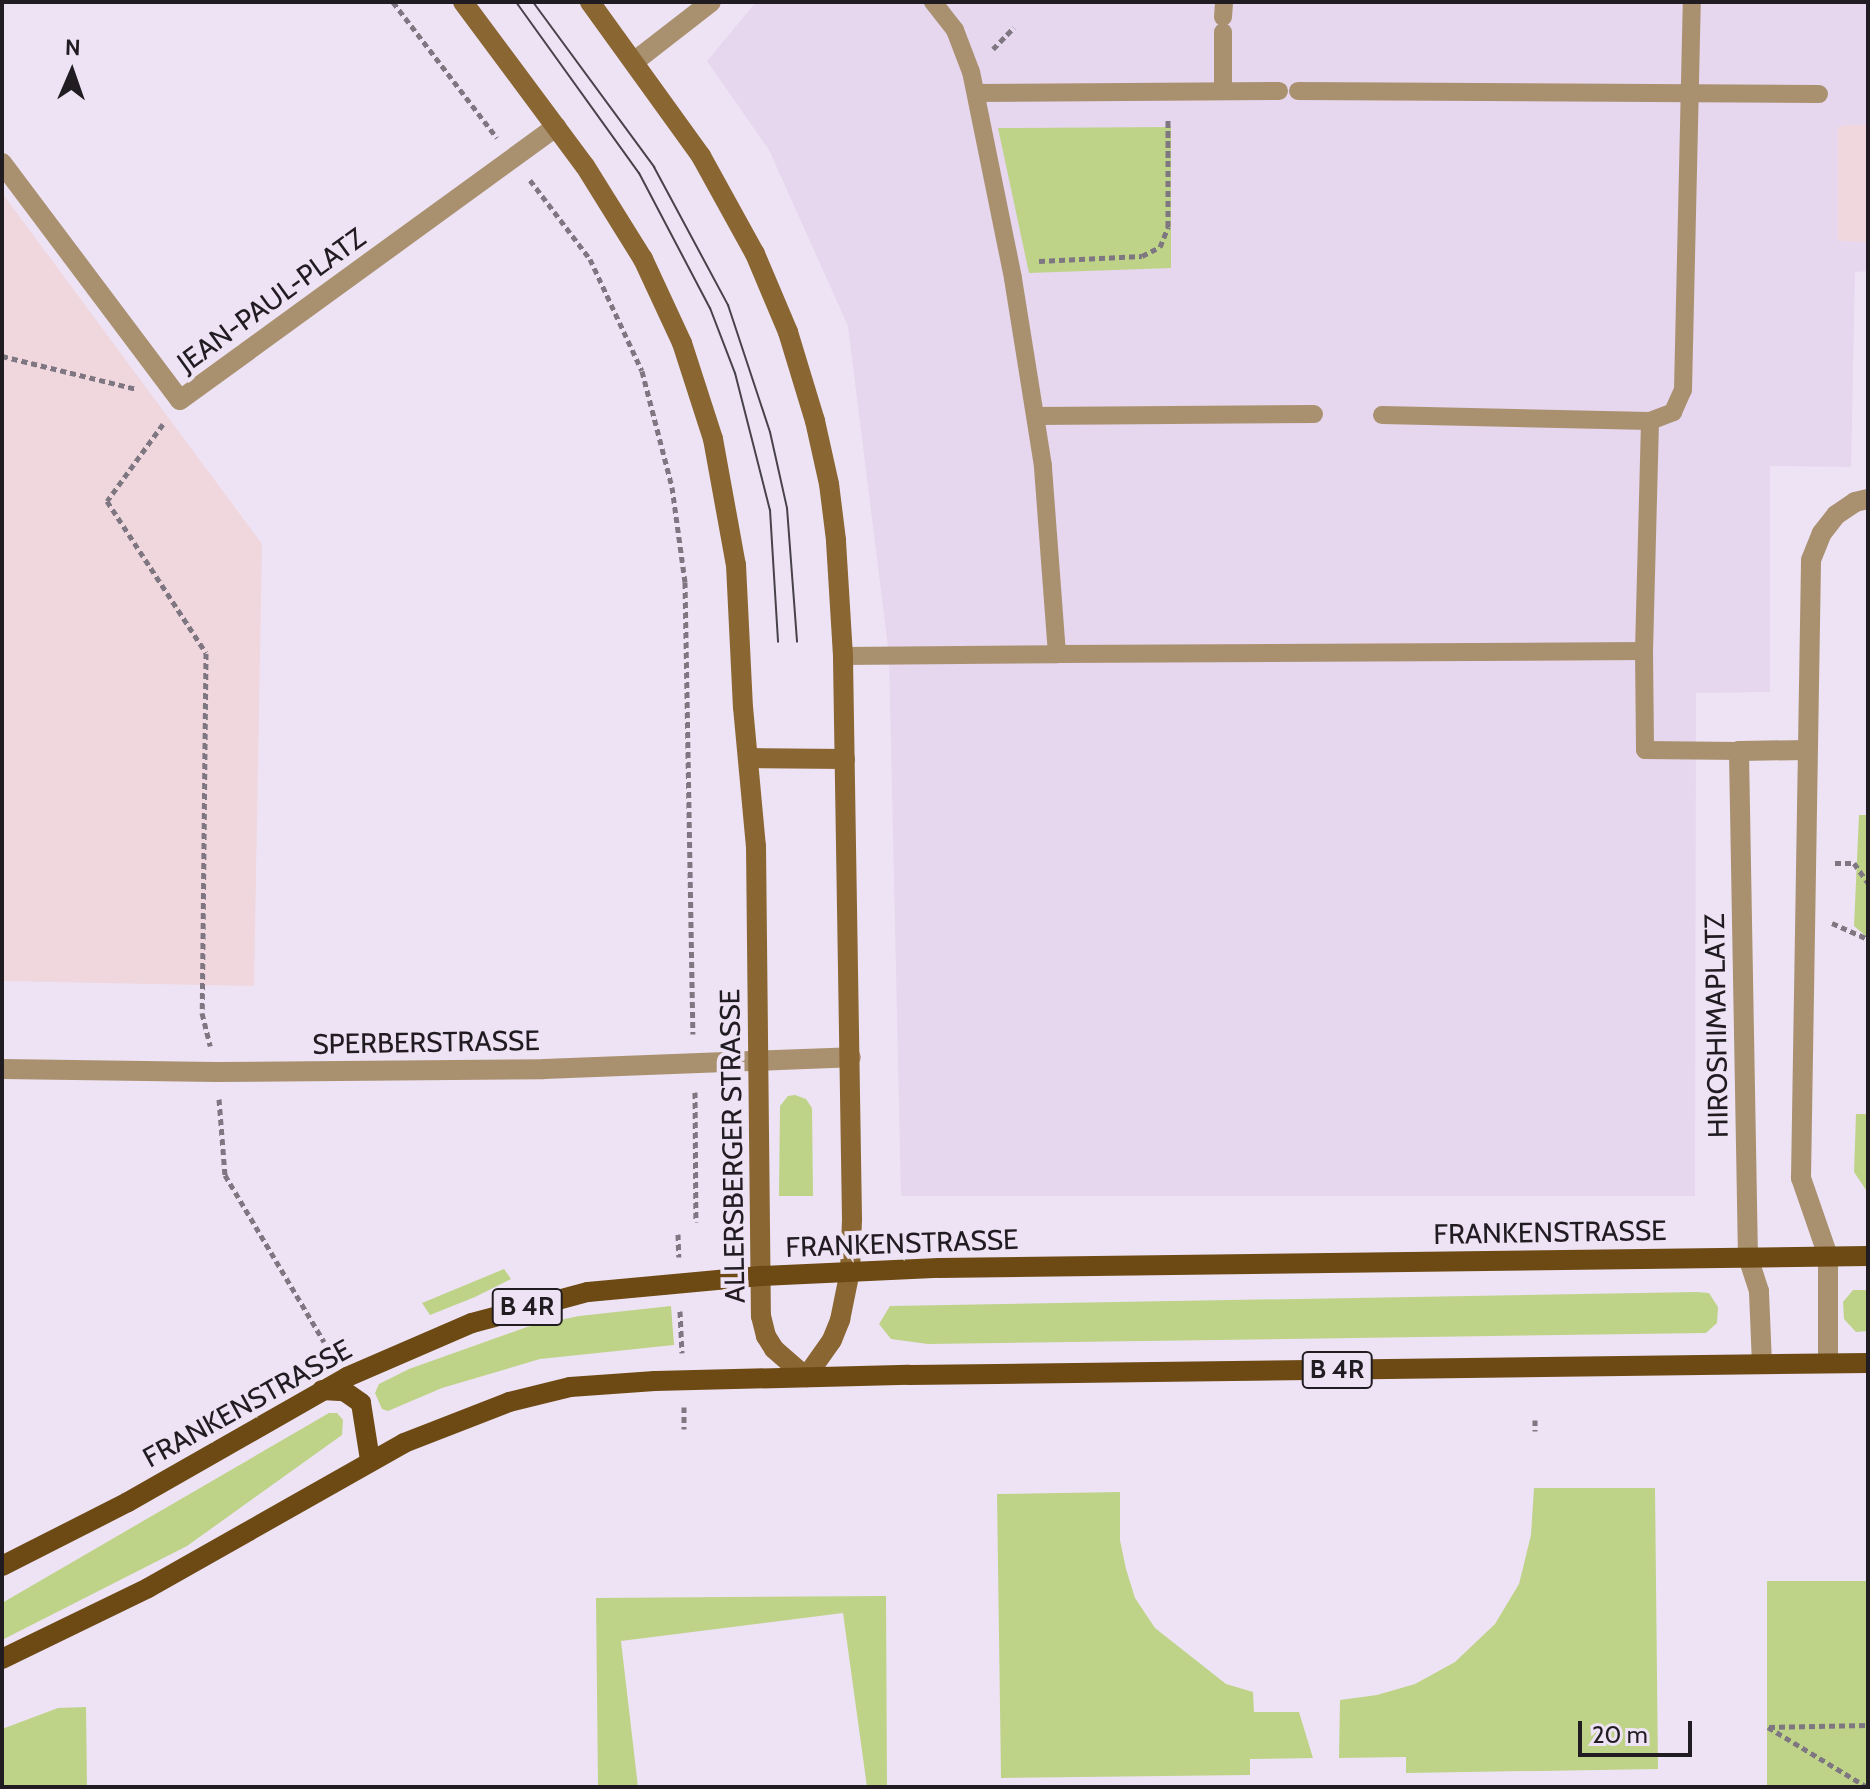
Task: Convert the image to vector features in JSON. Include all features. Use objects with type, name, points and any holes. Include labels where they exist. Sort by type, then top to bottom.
[{"type":"main road","name":"ALLERSBERGER STRASSE","points":[[463,2],[556,127],[643,259],[682,343],[706,414],[724,489],[734,552],[756,857],[761,1316],[766,1336],[774,1349],[806,1377]]},
{"type":"main road","points":[[590,2],[635,61],[720,186],[755,254],[788,332],[815,421],[829,484],[838,555],[843,656],[851,1057],[850,1271],[840,1320],[832,1340],[806,1377]]},
{"type":"main road","points":[[748,758],[845,759]]},
{"type":"main road","name":"FRANKENSTRASSE","points":[[2,1566],[152,1489],[322,1390],[444,1334],[502,1314],[588,1292],[678,1282],[850,1271],[1868,1256]]},
{"type":"main road","name":"B 4R","points":[[2,1659],[148,1588],[370,1460],[445,1425],[539,1394],[603,1383],[806,1377],[1868,1363]]},
{"type":"main road","points":[[322,1390],[344,1391],[361,1403],[370,1460]]},
{"type":"street","points":[[635,61],[711,2]]},
{"type":"street","name":"JEAN-PAUL-PLATZ","points":[[2,163],[180,400],[556,127]]},
{"type":"street","points":[[1828,1363],[1828,1256],[1801,1178],[1811,560],[1822,533],[1836,515],[1855,502],[1868,499]]},
{"type":"street","points":[[1739,751],[1806,750]]},
{"type":"street","name":"HIROSHIMAPLATZ","points":[[1739,751],[1748,1258],[1759,1291],[1762,1364]]},
{"type":"street","name":"SPERBERSTRASSE","points":[[2,1069],[216,1072],[544,1069],[851,1057]]},
{"type":"lane","points":[[933,2],[955,30],[976,93],[1010,263],[1036,416],[1052,562],[1057,654]]},
{"type":"lane","points":[[1382,415],[1650,421],[1673,412],[1683,390],[1692,2]]},
{"type":"lane","points":[[1223,17],[1223,89]]},
{"type":"lane","points":[[976,93],[1279,91]]},
{"type":"lane","points":[[1298,91],[1819,94]]},
{"type":"lane","points":[[1036,416],[1314,414]]},
{"type":"lane","points":[[1650,421],[1644,651],[1645,750],[1739,751]]},
{"type":"lane","points":[[843,656],[1644,651]]},
{"type":"path","points":[[393,2],[590,259],[642,371],[672,487],[685,582],[696,1222]]},
{"type":"path","points":[[1010,263],[1142,256],[1160,247],[1168,227],[1168,90]]},
{"type":"path","points":[[2,356],[180,400],[107,501],[206,653],[202,1013],[216,1072],[225,1175],[324,1342]]},
{"type":"path","points":[[1845,863],[1854,863],[1868,883]]},
{"type":"path","points":[[678,1234],[684,1429]]},
{"type":"path","points":[[1535,1420],[1535,1431]]},
{"type":"path","points":[[1867,1787],[1768,1727],[1868,1725]]},
{"type":"shaded area","points":[[756,2],[1868,2],[1868,271],[1855,272],[1851,467],[1770,466],[1770,692],[1696,693],[1695,1196],[901,1196],[889,655],[848,326],[769,150],[707,61]]},
{"type":"shaded area","points":[[1868,125],[1868,242],[1838,241],[1838,127]]},
{"type":"shaded area","points":[[2,193],[262,544],[254,986],[2,981]]},
{"type":"green space","points":[[1171,127],[1171,268],[1029,273],[998,128]]},
{"type":"green space","points":[[1859,815],[1868,815],[1868,938],[1854,926]]},
{"type":"green space","points":[[788,1096],[806,1099],[812,1108],[813,1196],[779,1196],[780,1106]]},
{"type":"green space","points":[[1856,1114],[1868,1114],[1868,1193],[1854,1172]]},
{"type":"green space","points":[[504,1269],[511,1279],[475,1297],[430,1315],[422,1303]]},
{"type":"green space","points":[[1853,1290],[1868,1290],[1868,1331],[1856,1332],[1844,1319],[1843,1302]]},
{"type":"green space","points":[[1709,1293],[1718,1307],[1717,1323],[1706,1333],[928,1344],[891,1339],[879,1324],[890,1306]]},
{"type":"green space","points":[[671,1306],[674,1345],[540,1359],[442,1388],[388,1411],[382,1409],[375,1393],[379,1384],[409,1369],[527,1327],[579,1316]]},
{"type":"green space","points":[[329,1413],[337,1413],[343,1420],[342,1435],[187,1546],[2,1640],[2,1603]]},
{"type":"green space","points":[[1534,1488],[1655,1488],[1658,1769],[1406,1773],[1406,1757],[1339,1758],[1340,1700],[1377,1695],[1415,1684],[1455,1662],[1495,1624],[1519,1584],[1531,1535]]},
{"type":"green space","points":[[1120,1492],[1120,1540],[1126,1569],[1135,1598],[1155,1628],[1226,1684],[1253,1692],[1254,1712],[1299,1712],[1313,1758],[1250,1759],[1250,1775],[1001,1778],[997,1494]]},
{"type":"green space","points":[[1767,1581],[1868,1581],[1868,1787],[1767,1787]]},
{"type":"green space","points":[[886,1596],[887,1787],[867,1787],[843,1613],[621,1641],[638,1787],[598,1787],[596,1598]]},
{"type":"green space","points":[[86,1707],[87,1787],[2,1787],[2,1729],[58,1708]]},
{"type":"tram line","points":[[516,2],[639,173],[710,308],[735,373],[770,510],[778,642]]},
{"type":"tram line","points":[[533,2],[654,167],[728,305],[770,432],[787,508],[797,642]]}]
